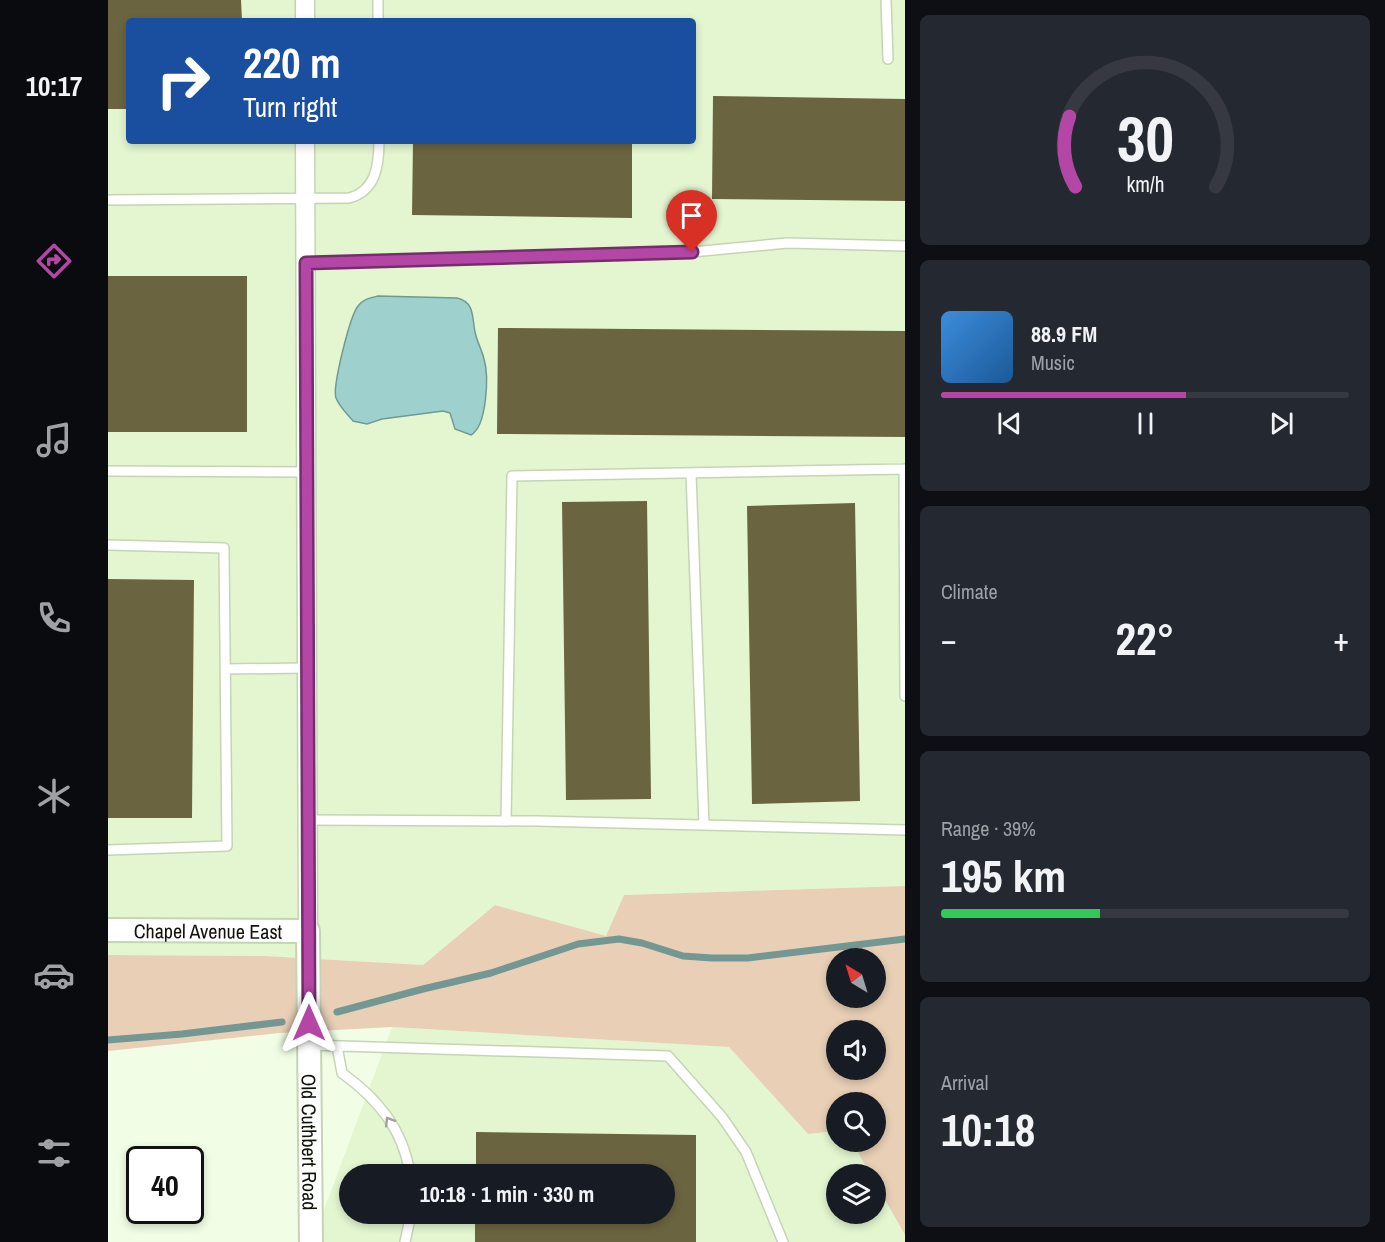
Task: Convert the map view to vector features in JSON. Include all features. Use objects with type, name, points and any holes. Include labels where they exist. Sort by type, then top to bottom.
[{"type":"street","points":[[304,0],[305,18]]},
{"type":"street","name":"Old Cuthbert Road","points":[[305,144],[311,1242]]},
{"type":"street","name":"Chapel Avenue East","points":[[108,930],[308,931]]},
{"type":"lane","points":[[378,0],[378,18]]},
{"type":"lane","points":[[886,0],[888,59]]},
{"type":"lane","points":[[108,200],[349,198],[357,196],[364,190],[376,173],[379,144]]},
{"type":"lane","points":[[306,263],[692,252],[787,243],[905,246]]},
{"type":"lane","points":[[506,820],[512,476],[904,469],[905,696]]},
{"type":"lane","points":[[108,471],[306,471]]},
{"type":"lane","points":[[691,473],[704,825]]},
{"type":"lane","points":[[108,545],[224,548],[227,846],[108,850]]},
{"type":"lane","points":[[225,669],[307,668]]},
{"type":"lane","points":[[308,820],[506,820],[905,830]]},
{"type":"lane","points":[[309,1045],[668,1056],[722,1117],[746,1152],[783,1242]]},
{"type":"lane","points":[[337,1046],[342,1073],[365,1089],[390,1119],[409,1164]]},
{"type":"lane","points":[[405,1242],[409,1224]]},
{"type":"shaded area","points":[[108,0],[905,0],[905,886],[624,895],[606,937],[495,905],[423,965],[265,956],[108,955]]},
{"type":"shaded area","points":[[905,886],[905,1235],[886,1202],[886,1164],[864,1164],[858,1152],[886,1152],[886,1092],[826,1092],[826,1132],[808,1134],[729,1047],[392,1027],[279,1033],[108,1051],[108,955],[265,956],[423,965],[495,905],[606,936],[624,895]]},
{"type":"shaded area","points":[[392,1027],[729,1047],[808,1134],[826,1132],[826,1152],[858,1152],[864,1164],[826,1164],[826,1224],[886,1224],[886,1202],[905,1235],[905,1242],[312,1242],[339,1169],[339,1224],[675,1224],[675,1164],[341,1164]]},
{"type":"water","points":[[378,296],[457,298],[470,307],[486,367],[483,411],[476,430],[471,435],[455,429],[450,413],[443,411],[382,419],[367,424],[353,421],[339,404],[335,391],[342,352],[351,323],[360,304]]},
{"type":"building","points":[[108,0],[241,0],[242,18],[126,18],[126,109],[108,109]]},
{"type":"building","points":[[713,96],[905,99],[905,201],[712,199]]},
{"type":"building","points":[[413,144],[632,144],[632,218],[412,215]]},
{"type":"building","points":[[108,276],[247,276],[247,432],[108,432]]},
{"type":"building","points":[[498,328],[905,331],[905,437],[497,434]]},
{"type":"building","points":[[647,501],[651,799],[566,800],[562,502]]},
{"type":"building","points":[[855,503],[860,801],[752,804],[747,506]]},
{"type":"building","points":[[108,579],[194,580],[192,818],[108,818]]},
{"type":"building","points":[[476,1132],[696,1135],[696,1242],[475,1242],[475,1224],[675,1224],[675,1164],[476,1164]]},
{"type":"waterway","points":[[337,1012],[491,973],[578,944],[619,939],[642,943],[683,956],[748,958],[905,939]]},
{"type":"waterway","points":[[108,1040],[282,1022]]},
{"type":"route","points":[[309,1023],[306,263],[692,252]]}]
